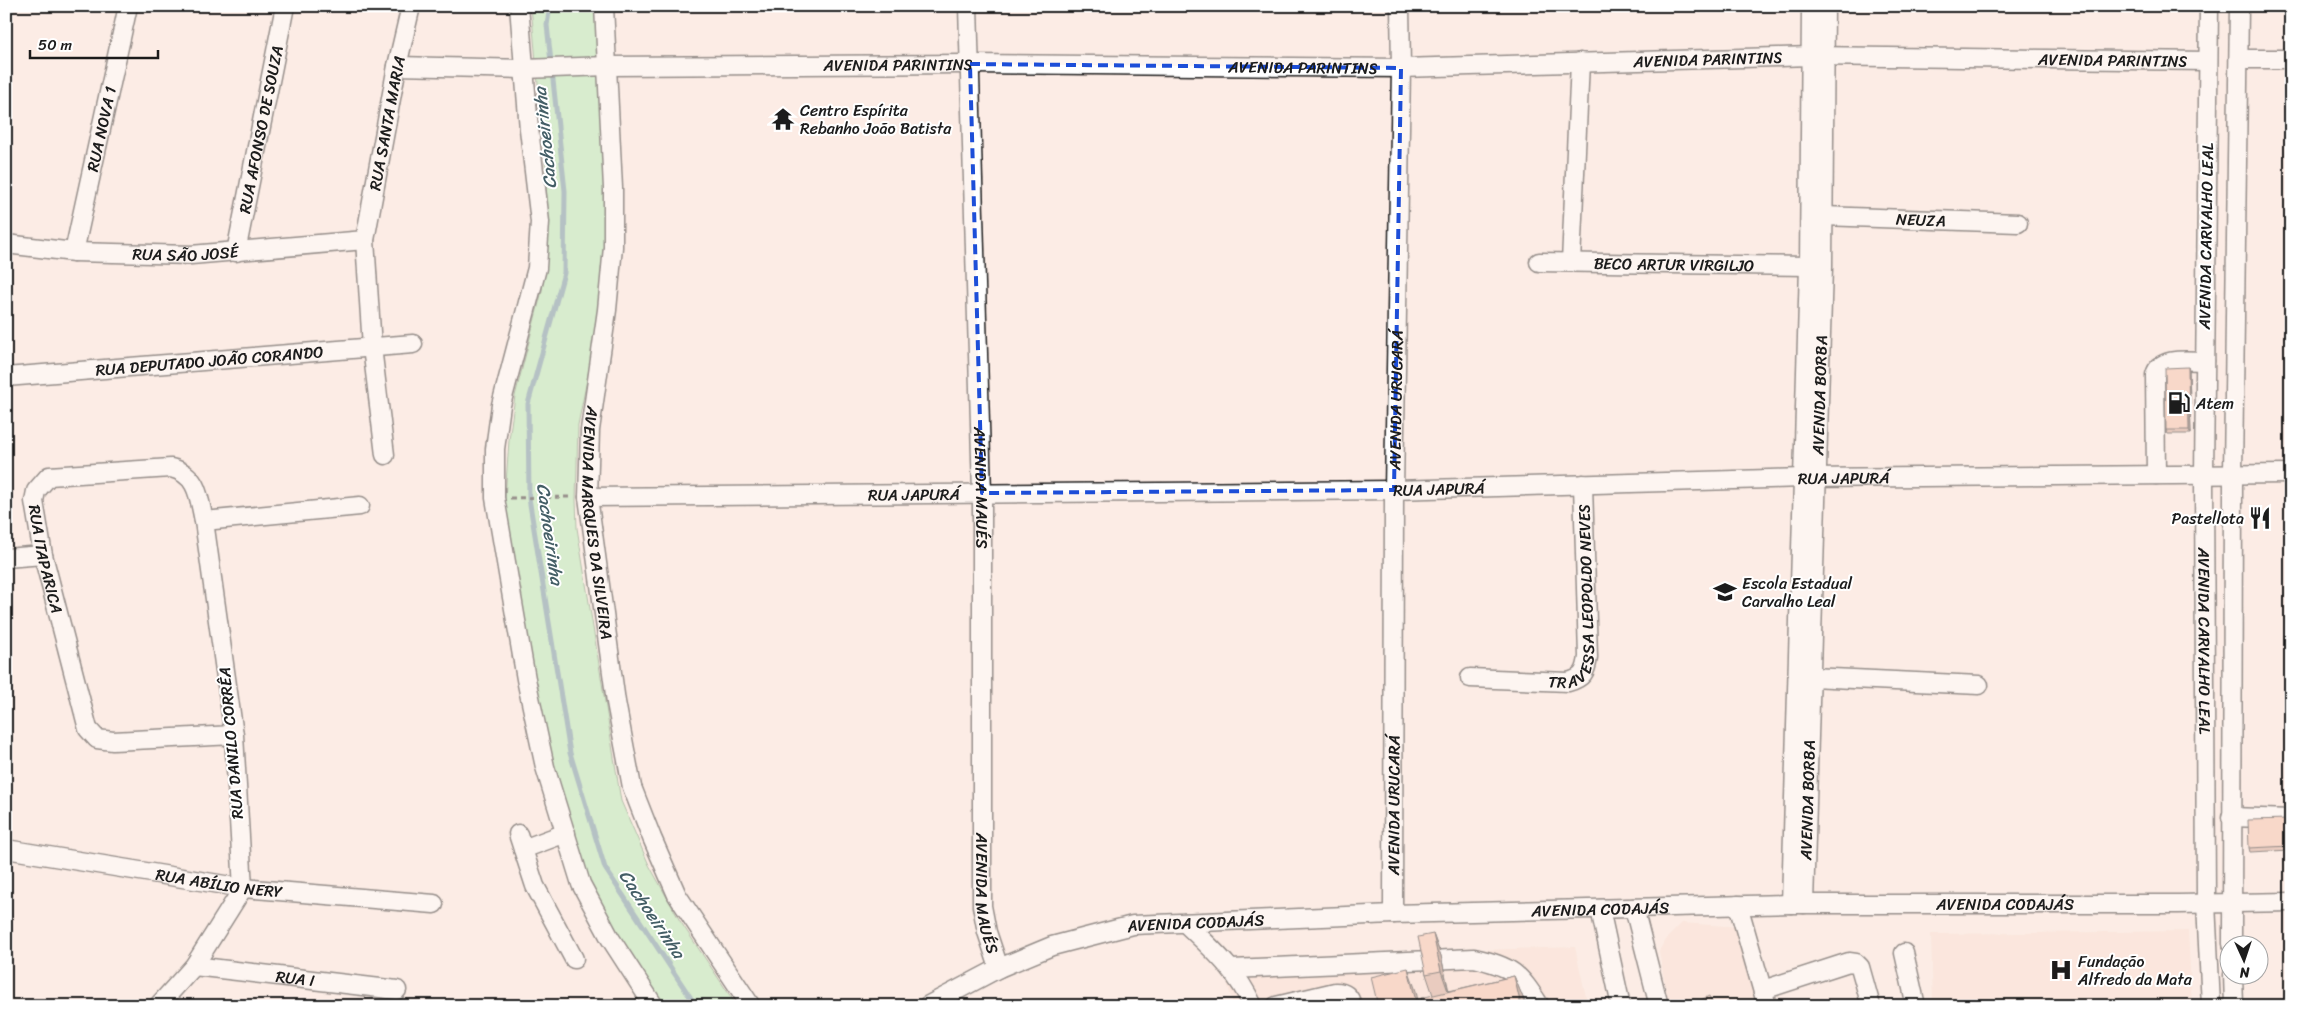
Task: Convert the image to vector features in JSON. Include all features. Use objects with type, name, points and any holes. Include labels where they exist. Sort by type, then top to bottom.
[{"type":"street","name":"RUA NOVA 1","points":[[74,252],[128,6]]},
{"type":"street","name":"RUA AFONSO DE SOUZA","points":[[236,252],[285,6]]},
{"type":"street","name":"RUA SANTA MARIA","points":[[385,455],[372,347],[365,240],[411,6]]},
{"type":"street","points":[[519,6],[530,69],[528,129],[540,222],[537,268],[501,405],[495,449],[494,498],[530,697],[545,767],[582,884],[610,938],[654,1006]]},
{"type":"street","name":"AVENIDA MARQUES DA SILVEIRA","points":[[604,6],[601,66],[613,247],[607,310],[590,430],[588,497],[616,702],[632,787],[677,895],[751,1006]]},
{"type":"street","name":"AVENIDA MAUÉS","points":[[968,6],[982,493],[982,906],[987,932],[999,968]]},
{"type":"street","name":"AVENIDA URUCARÁ","points":[[1393,914],[1394,490],[1401,68],[1400,6]]},
{"type":"street","name":"AVENIDA BORBA","points":[[1798,904],[1810,478],[1823,216],[1818,56],[1811,6]]},
{"type":"street","name":"AVENIDA BORBA","points":[[1798,904],[1811,677],[1809,266],[1818,56],[1825,6]]},
{"type":"street","name":"AVENIDA CARVALHO LEAL","points":[[2209,6],[2204,475],[2206,903],[2211,1006]]},
{"type":"street","name":"AVENIDA CARVALHO LEAL","points":[[2232,934],[2233,473],[2239,6]]},
{"type":"street","name":"AVENIDA PARINTINS","points":[[398,66],[530,69],[601,66],[970,64],[1401,68],[1818,56],[2208,61]]},
{"type":"street","points":[[2238,59],[2291,59]]},
{"type":"street","points":[[1571,262],[1580,62]]},
{"type":"street","name":"NEUZA","points":[[1823,216],[2018,223]]},
{"type":"street","name":"RUA SÃO JOSÉ","points":[[6,244],[74,252],[191,255],[365,240]]},
{"type":"street","name":"BECO ARTUR VIRGILJO","points":[[1539,262],[1809,266]]},
{"type":"street","name":"RUA DEPUTADO JOÃO CORANDO","points":[[6,377],[413,344]]},
{"type":"street","points":[[2156,475],[2155,375],[2157,369],[2161,364],[2168,362],[2205,361]]},
{"type":"street","name":"RUA DANILO CORRÊA","points":[[171,468],[181,470],[194,483],[197,488],[204,521],[234,735],[243,888]]},
{"type":"street","name":"RUA ITAPARICA","points":[[171,468],[49,476],[36,491],[34,501],[43,555],[88,729],[97,739],[113,741],[234,735]]},
{"type":"street","name":"RUA JAPURÁ","points":[[588,497],[1394,490],[1810,478],[2291,474]]},
{"type":"street","name":"TRAVESSA LEOPOLDO NEVES","points":[[1470,678],[1568,682],[1578,679],[1586,671],[1588,658],[1583,484]]},
{"type":"street","points":[[204,521],[360,506]]},
{"type":"street","points":[[6,558],[43,555]]},
{"type":"street","points":[[1811,677],[1979,685]]},
{"type":"street","points":[[2232,817],[2291,819]]},
{"type":"street","points":[[566,833],[520,841],[535,886],[574,959]]},
{"type":"street","name":"RUA ABÍLIO NERY","points":[[6,849],[243,888],[434,904]]},
{"type":"street","points":[[158,1006],[194,966],[243,888]]},
{"type":"street","name":"AVENIDA CODAJÁS","points":[[936,1004],[999,968],[1052,946],[1133,925],[1393,914],[1738,905],[2291,902]]},
{"type":"street","points":[[1738,905],[1765,998],[1848,962],[1856,963],[1860,967],[1871,1006]]},
{"type":"street","points":[[1634,908],[1659,1006]]},
{"type":"street","points":[[1600,909],[1621,1006]]},
{"type":"street","points":[[1185,923],[1232,969],[1244,985],[1252,1006]]},
{"type":"street","points":[[1904,953],[1916,1006]]},
{"type":"street","points":[[1232,969],[1474,958],[1502,965],[1523,980],[1540,1006]]},
{"type":"street","name":"RUA I","points":[[194,966],[397,990]]},
{"type":"street","points":[[2233,984],[2234,1006]]},
{"type":"street","points":[[1276,1006],[1309,1002],[1342,992],[1348,995],[1352,1006]]},
{"type":"path","points":[[511,498],[569,497]]},
{"type":"highlighted area","points":[[970,64],[1401,68],[1394,490],[982,493]]},
{"type":"shaded area","points":[[1682,923],[1741,927],[1763,1006],[1669,1006],[1659,951],[1665,940]]},
{"type":"shaded area","name":"Fundação Alfredo da Mata","points":[[2188,931],[2192,1006],[1933,1006],[1931,934]]},
{"type":"shaded area","points":[[1575,947],[1588,1006],[1233,1006],[1221,958]]},
{"type":"green space","points":[[531,6],[599,6],[609,193],[600,314],[578,425],[576,499],[577,528],[621,801],[649,865],[680,921],[737,1006],[659,1006],[586,885],[549,748],[519,594],[505,499],[509,440],[515,396],[542,291],[548,242],[546,173]]},
{"type":"building","name":"Atem","points":[[2188,367],[2189,430],[2166,430],[2165,368]]},
{"type":"building","points":[[2289,819],[2290,846],[2249,848],[2248,820]]},
{"type":"building","points":[[1433,934],[1441,971],[1426,974],[1418,937]]},
{"type":"building","points":[[1408,968],[1417,1006],[1378,1006],[1371,977]]},
{"type":"building","points":[[1514,976],[1521,1006],[1423,1006],[1421,998]]},
{"type":"building","points":[[1709,996],[1714,1006],[1688,1006]]},
{"type":"waterway","name":"Cachoeirinha","points":[[550,6],[547,25],[565,191],[564,273],[528,404],[529,498],[570,753],[605,868],[696,1006]]},
{"type":"place","name":"Centro Espírita Rebanho João Batista","points":[[783,119]]},
{"type":"place","name":"Atem","points":[[2179,403]]},
{"type":"place","name":"Pastellota","points":[[2260,518]]},
{"type":"place","name":"Escola Estadual Carvalho Leal","points":[[1725,592]]},
{"type":"place","name":"Fundação Alfredo da Mata","points":[[2061,970]]}]
